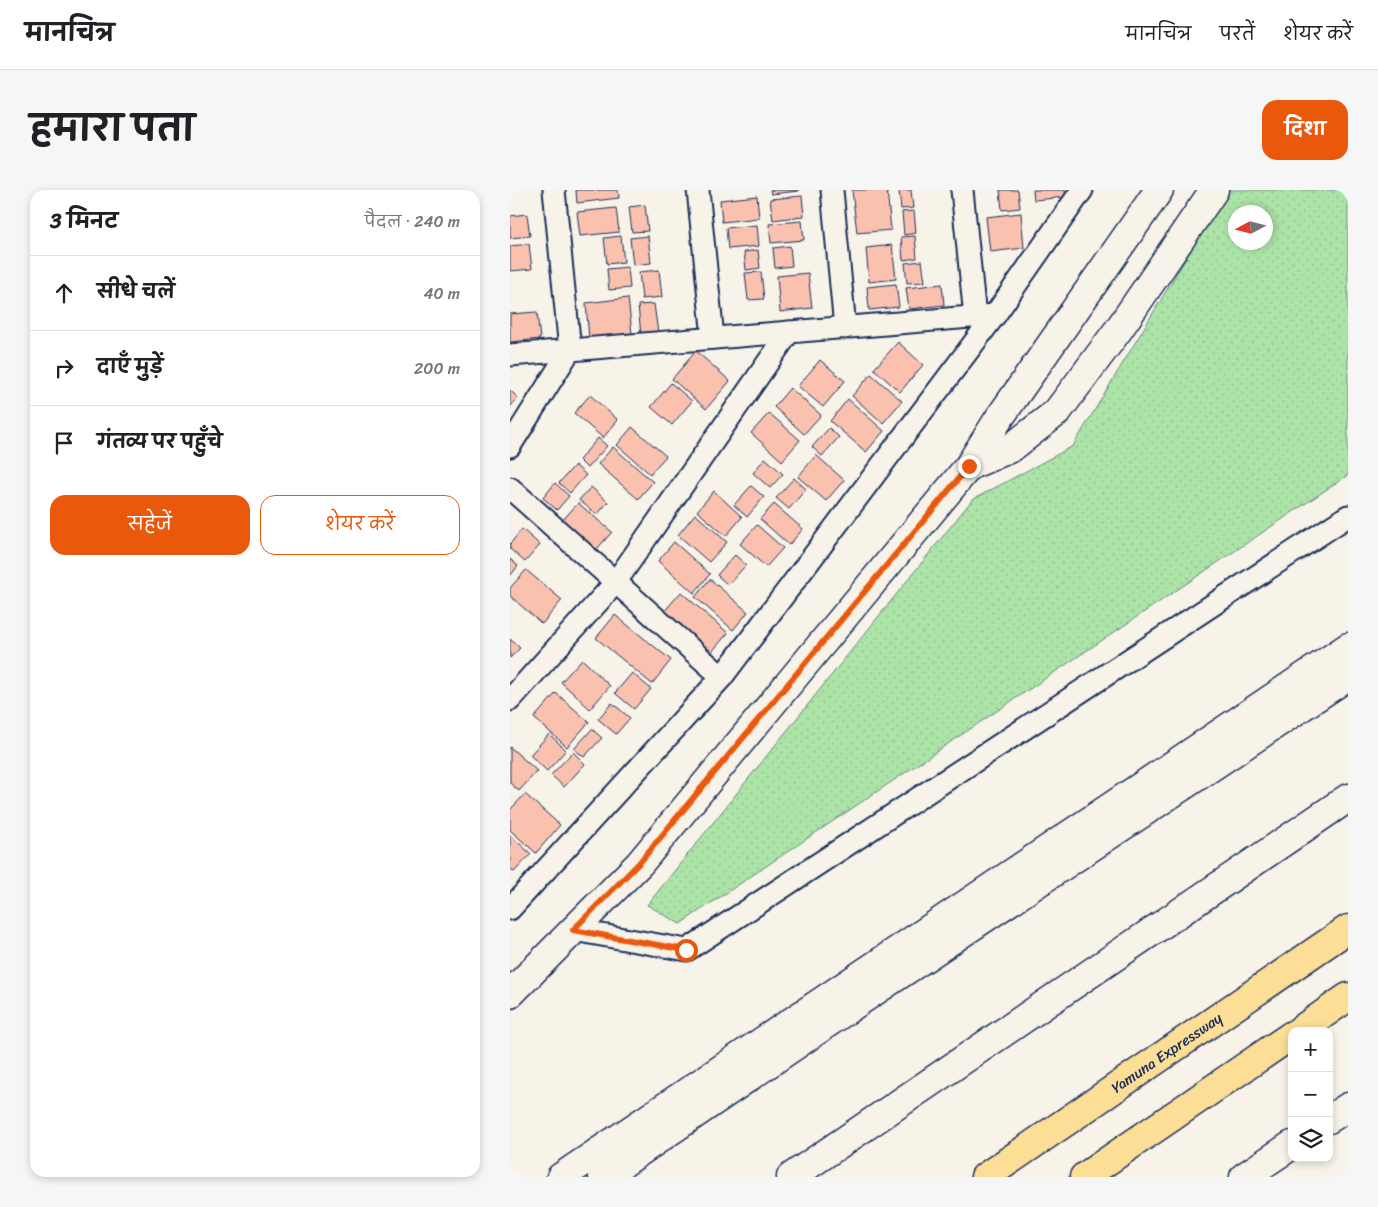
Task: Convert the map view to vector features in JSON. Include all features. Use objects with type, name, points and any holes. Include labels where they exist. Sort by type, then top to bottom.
[{"type":"highway","name":"Yamuna Expressway","points":[[985,1177],[1348,929]]},
{"type":"highway","points":[[1305,1027],[1348,997]]},
{"type":"highway","points":[[1084,1177],[1288,1038]]},
{"type":"street","points":[[510,446],[570,350],[554,190]]},
{"type":"street","points":[[698,190],[713,338]]},
{"type":"street","points":[[832,190],[845,328]]},
{"type":"street","points":[[962,190],[985,316]]},
{"type":"street","points":[[510,909],[722,677],[985,316],[1082,190]]},
{"type":"street","points":[[510,994],[640,862],[969,466],[1004,412],[1159,190]]},
{"type":"street","points":[[969,466],[1012,448],[1056,412],[1119,329],[1214,190]]},
{"type":"street","points":[[510,355],[985,316]]},
{"type":"street","points":[[510,700],[615,583],[789,332]]},
{"type":"street","points":[[510,488],[722,677]]},
{"type":"street","points":[[573,930],[686,950],[1348,516]]},
{"type":"street","points":[[561,1177],[1348,647]]},
{"type":"street","points":[[603,1177],[865,998],[1348,676]]},
{"type":"street","points":[[791,1177],[1348,798]]},
{"type":"street","points":[[1332,1117],[1348,1107]]},
{"type":"street","points":[[1244,1177],[1288,1148]]},
{"type":"green space","points":[[1227,190],[1348,190],[1348,475],[680,924],[647,905],[972,500],[1073,446]]},
{"type":"building","points":[[576,190],[618,190],[619,198],[577,203]]},
{"type":"building","points":[[770,190],[799,190],[799,191],[771,194]]},
{"type":"building","points":[[852,190],[887,190],[891,230],[857,233]]},
{"type":"building","points":[[899,190],[911,190],[913,208],[901,209]]},
{"type":"building","points":[[1000,190],[1018,190],[1020,208],[1002,210]]},
{"type":"building","points":[[1033,190],[1065,190],[1066,197],[1034,200]]},
{"type":"building","points":[[757,196],[759,218],[722,222],[720,200]]},
{"type":"building","points":[[802,196],[804,216],[773,220],[770,199]]},
{"type":"building","points":[[645,205],[648,231],[632,232],[629,207]]},
{"type":"building","points":[[616,208],[619,232],[580,236],[577,212]]},
{"type":"building","points":[[914,211],[916,233],[904,235],[902,212]]},
{"type":"building","points":[[1021,213],[1024,248],[990,252],[986,217]]},
{"type":"building","points":[[527,214],[530,236],[510,238],[510,216]]},
{"type":"building","points":[[802,221],[804,240],[771,243],[769,224]]},
{"type":"building","points":[[757,225],[759,246],[728,249],[726,228]]},
{"type":"building","points":[[621,236],[624,262],[607,264],[604,238]]},
{"type":"building","points":[[648,236],[651,263],[633,265],[630,238]]},
{"type":"building","points":[[915,236],[917,258],[903,260],[901,237]]},
{"type":"building","points":[[529,244],[532,269],[510,271],[510,246]]},
{"type":"building","points":[[892,245],[896,279],[869,282],[866,248]]},
{"type":"building","points":[[790,246],[792,266],[775,268],[773,248]]},
{"type":"building","points":[[758,250],[760,268],[746,270],[744,252]]},
{"type":"building","points":[[922,261],[925,282],[907,283],[905,263]]},
{"type":"building","points":[[628,267],[630,288],[609,290],[607,269]]},
{"type":"building","points":[[659,270],[662,297],[642,299],[639,272]]},
{"type":"building","points":[[761,272],[764,299],[748,300],[745,273]]},
{"type":"building","points":[[808,273],[812,308],[780,312],[777,276]]},
{"type":"building","points":[[896,284],[899,307],[869,310],[867,287]]},
{"type":"building","points":[[942,284],[944,305],[909,309],[906,288]]},
{"type":"building","points":[[628,298],[632,334],[589,339],[586,303]]},
{"type":"building","points":[[654,304],[658,333],[641,335],[638,305]]},
{"type":"building","points":[[537,312],[540,339],[510,342],[510,314]]},
{"type":"building","points":[[898,342],[923,365],[900,392],[874,369]]},
{"type":"building","points":[[696,351],[730,381],[706,409],[672,379]]},
{"type":"building","points":[[820,360],[845,381],[823,407],[798,386]]},
{"type":"building","points":[[871,374],[902,401],[883,423],[852,396]]},
{"type":"building","points":[[671,383],[692,401],[672,425],[651,407]]},
{"type":"building","points":[[790,388],[821,415],[804,434],[774,407]]},
{"type":"building","points":[[510,390],[518,398],[510,407]]},
{"type":"building","points":[[590,395],[618,420],[603,438],[574,413]]},
{"type":"building","points":[[848,399],[884,431],[866,452],[830,421]]},
{"type":"building","points":[[769,413],[800,440],[782,461],[751,433]]},
{"type":"building","points":[[632,427],[666,456],[650,474],[617,445]]},
{"type":"building","points":[[829,428],[839,437],[822,456],[812,447]]},
{"type":"building","points":[[598,438],[607,446],[587,468],[579,460]]},
{"type":"building","points":[[613,447],[653,482],[638,499],[598,464]]},
{"type":"building","points":[[816,455],[844,480],[826,501],[798,477]]},
{"type":"building","points":[[765,458],[783,474],[770,488],[753,473]]},
{"type":"building","points":[[575,465],[586,475],[570,493],[559,483]]},
{"type":"building","points":[[794,478],[806,489],[789,509],[776,498]]},
{"type":"building","points":[[555,483],[569,496],[557,510],[543,498]]},
{"type":"building","points":[[751,486],[764,497],[747,517],[734,505]]},
{"type":"building","points":[[591,487],[608,502],[597,515],[579,500]]},
{"type":"building","points":[[714,491],[742,517],[726,536],[697,511]]},
{"type":"building","points":[[578,503],[612,532],[596,550],[562,521]]},
{"type":"building","points":[[774,504],[803,529],[789,545],[760,519]]},
{"type":"building","points":[[695,514],[727,542],[709,562],[678,535]]},
{"type":"building","points":[[757,525],[783,548],[766,567],[740,544]]},
{"type":"building","points":[[522,529],[540,545],[525,562],[510,549],[510,544]]},
{"type":"building","points":[[674,542],[710,574],[694,593],[658,561]]},
{"type":"building","points":[[735,555],[746,565],[728,585],[717,575]]},
{"type":"building","points":[[510,559],[518,566],[510,576]]},
{"type":"building","points":[[526,570],[562,600],[542,624],[510,596],[510,588]]},
{"type":"building","points":[[710,579],[748,612],[733,630],[695,597]]},
{"type":"building","points":[[681,592],[728,633],[710,654],[663,613]]},
{"type":"building","points":[[615,615],[671,660],[652,684],[596,638]]},
{"type":"building","points":[[510,639],[520,648],[510,658]]},
{"type":"building","points":[[582,659],[610,686],[590,709],[561,682]]},
{"type":"building","points":[[632,673],[651,689],[634,709],[615,693]]},
{"type":"building","points":[[556,693],[589,722],[567,747],[534,718]]},
{"type":"building","points":[[612,703],[630,718],[616,734],[598,719]]},
{"type":"building","points":[[592,729],[602,738],[584,757],[574,749]]},
{"type":"building","points":[[549,734],[566,750],[547,771],[530,755]]},
{"type":"building","points":[[510,747],[537,771],[519,791],[510,783]]},
{"type":"building","points":[[573,752],[585,764],[564,787],[551,775]]},
{"type":"building","points":[[525,794],[560,825],[536,853],[510,830],[510,810]]},
{"type":"building","points":[[510,835],[531,854],[514,872],[510,868]]},
{"type":"route","points":[[686,950],[573,930],[640,862],[969,466]]}]
